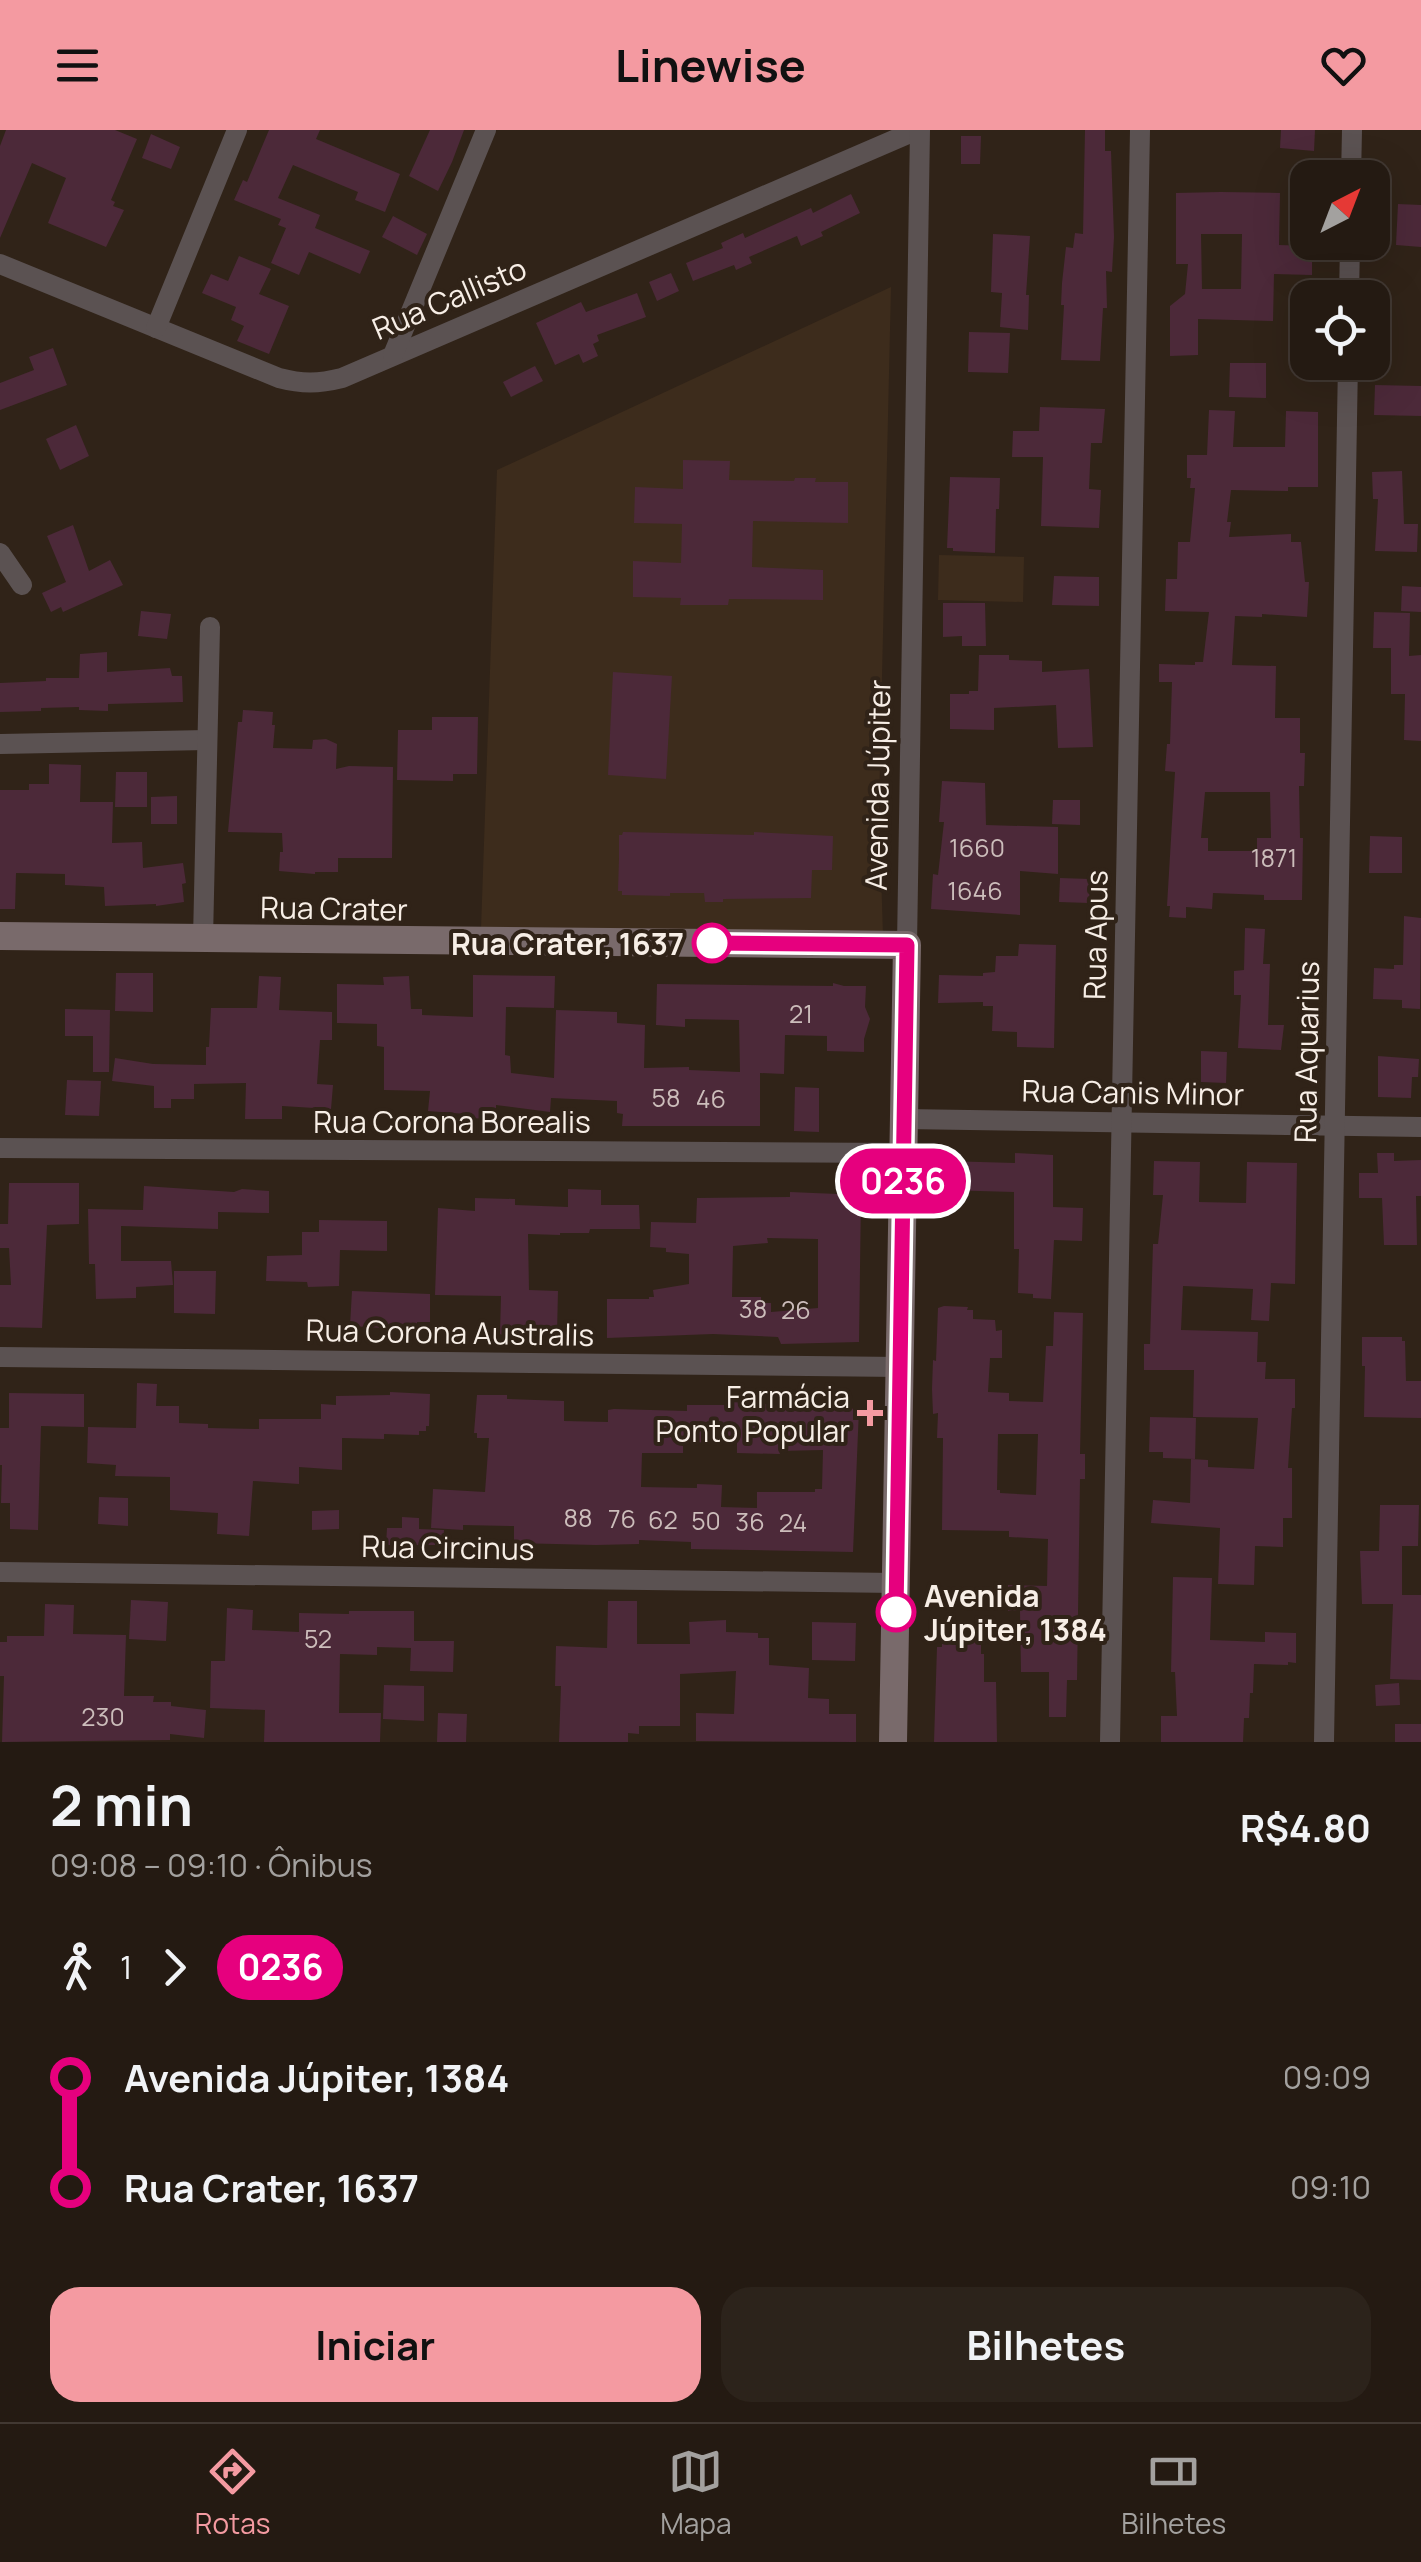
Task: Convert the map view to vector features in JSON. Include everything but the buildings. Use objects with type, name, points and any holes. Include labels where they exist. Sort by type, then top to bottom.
[{"type":"street","points":[[156,328],[237,130]]},
{"type":"street","points":[[393,355],[486,130]]},
{"type":"street","name":"Rua Callisto","points":[[0,264],[278,378],[319,384],[342,378],[918,130]]},
{"type":"street","name":"Avenida Júpiter","points":[[894,1742],[918,130]]},
{"type":"street","name":"Rua Apus","points":[[1110,1742],[1140,130]]},
{"type":"street","points":[[1351,160],[1352,130]]},
{"type":"street","name":"Rua Aquarius","points":[[1324,1742],[1348,380]]},
{"type":"street","points":[[0,553],[22,585]]},
{"type":"street","points":[[202,939],[210,626]]},
{"type":"street","points":[[0,744],[207,740]]},
{"type":"street","name":"Rua Crater","points":[[0,936],[907,945]]},
{"type":"street","name":"Rua Canis Minor","points":[[904,1119],[1421,1127]]},
{"type":"street","name":"Rua Corona Borealis","points":[[0,1148],[904,1153]]},
{"type":"street","name":"Rua Corona Australis","points":[[0,1358],[900,1367]]},
{"type":"street","name":"Rua Circinus","points":[[0,1572],[896,1583]]},
{"type":"shaded area","points":[[891,287],[879,807],[883,936],[481,929],[497,470]]},
{"type":"shaded area","points":[[939,555],[1024,557],[1023,602],[938,600]]},
{"type":"bus line","name":"0236","points":[[712,943],[907,945],[896,1612]]},
{"type":"place","name":"Rua Crater, 1637","points":[[712,943]]},
{"type":"place","name":"Farmácia Ponto Popular","points":[[870,1413]]},
{"type":"place","name":"Avenida Júpiter, 1384","points":[[896,1612]]}]
